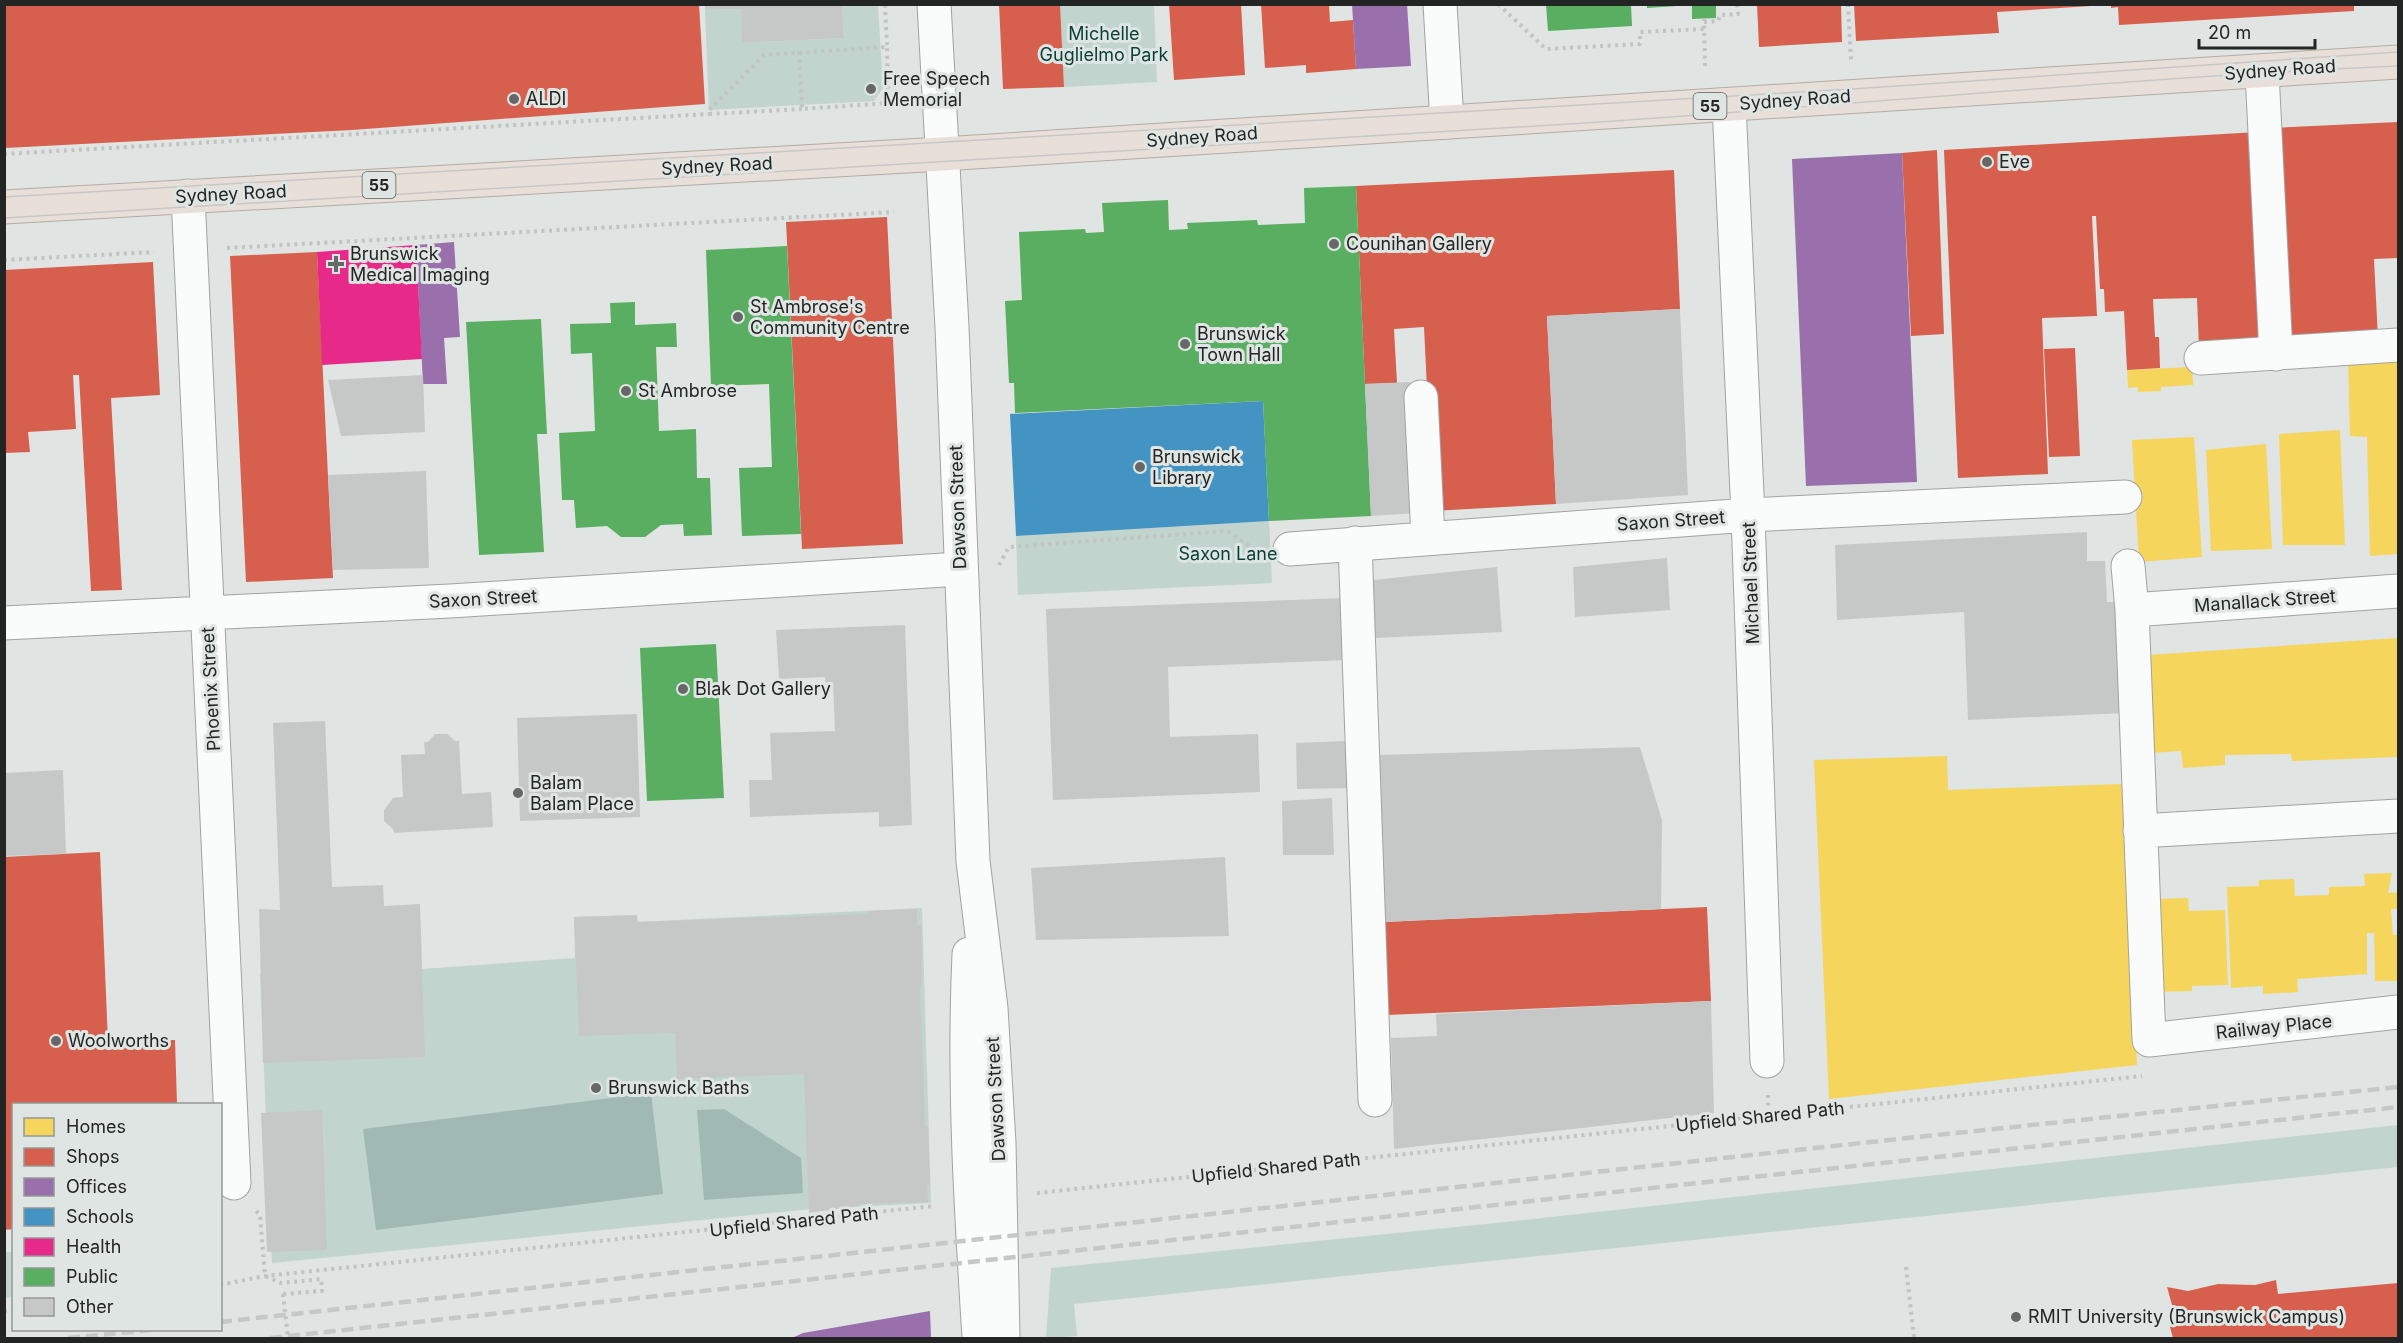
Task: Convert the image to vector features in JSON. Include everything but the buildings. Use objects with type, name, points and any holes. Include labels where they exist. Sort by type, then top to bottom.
[{"type":"highway","name":"Sydney Road","points":[[4,207],[942,154],[2398,62]]},
{"type":"street","name":"Dawson Street","points":[[934,4],[952,327],[973,861],[966,1009],[985,1196],[1003,1338]]},
{"type":"street","points":[[1440,4],[1447,122]]},
{"type":"street","points":[[2262,72],[2276,354]]},
{"type":"street","name":"Michael Street","points":[[1717,105],[1749,515],[1767,1061]]},
{"type":"street","name":"Phoenix Street","points":[[188,196],[234,1183]]},
{"type":"street","points":[[2202,358],[2398,345]]},
{"type":"street","points":[[1421,397],[1428,538]]},
{"type":"street","name":"Saxon Street","points":[[1290,549],[1749,515],[2125,497]]},
{"type":"street","points":[[1355,543],[1375,1100]]},
{"type":"street","points":[[2128,566],[2132,610],[2140,831],[2398,816]]},
{"type":"street","name":"Saxon Street","points":[[4,623],[450,601],[960,569]]},
{"type":"street","name":"Manallack Street","points":[[2132,610],[2398,591]]},
{"type":"street","name":"Railway Place","points":[[2140,831],[2149,1040],[2398,1012]]},
{"type":"street","name":"Dawson Street","points":[[979,1338],[985,1196]]},
{"type":"path","points":[[4,154],[888,103],[885,4]]},
{"type":"path","points":[[1498,4],[1546,49],[1640,44],[1640,32],[1705,29]]},
{"type":"path","points":[[1717,105],[1704,20],[1718,21],[1720,15],[1738,14],[1737,4]]},
{"type":"path","points":[[1848,4],[1852,96]]},
{"type":"path","points":[[709,114],[709,110],[764,55],[888,47]]},
{"type":"path","points":[[799,52],[802,109]]},
{"type":"path","points":[[4,260],[894,212]]},
{"type":"path","points":[[999,566],[1009,547],[1227,531],[1258,552]]},
{"type":"path","name":"Upfield Shared Path","points":[[222,1285],[265,1276],[928,1208],[985,1196],[1052,1192],[2153,1075]]},
{"type":"path","points":[[234,1183],[260,1215],[265,1276],[281,1283],[321,1279],[322,1291],[283,1294],[288,1338]]},
{"type":"path","points":[[1906,1267],[1914,1338]]},
{"type":"green space","points":[[842,5],[878,5],[883,88],[874,101],[709,110],[705,10],[741,9],[743,43],[844,38]]},
{"type":"green space","name":"Michelle Guglielmo Park","points":[[1060,5],[1154,5],[1157,82],[1064,87]]},
{"type":"green space","name":"Saxon Lane","points":[[1269,521],[1272,583],[1018,595],[1016,536]]},
{"type":"green space","name":"Brunswick Baths","points":[[922,908],[931,1203],[812,1209],[272,1263],[260,974],[422,969],[575,958],[574,917],[637,915],[638,922]]},
{"type":"green space","points":[[2398,1125],[2398,1167],[1074,1304],[1077,1336],[1046,1338],[1051,1268],[1486,1224]]},
{"type":"green space","points":[[5,1252],[12,1252],[12,1297],[5,1298]]},
{"type":"shaded area","points":[[651,1093],[663,1194],[376,1230],[363,1129]]},
{"type":"shaded area","points":[[724,1109],[801,1158],[803,1193],[704,1200],[697,1110]]},
{"type":"tram line","points":[[4,197],[1852,89],[2398,52]]},
{"type":"tram line","points":[[4,218],[1569,124],[2087,85],[2398,66]]},
{"type":"railway","points":[[222,1322],[1898,1139],[2398,1087]]},
{"type":"railway","points":[[270,1338],[2398,1107]]},
{"type":"railway","points":[[68,1338],[141,1331]]},
{"type":"place","name":"Free Speech Memorial","points":[[871,89]]},
{"type":"place","name":"ALDI","points":[[514,99]]},
{"type":"place","name":"Eve","points":[[1987,162]]},
{"type":"place","name":"Counihan Gallery","points":[[1334,244]]},
{"type":"place","name":"Brunswick Medical Imaging","points":[[336,264]]},
{"type":"place","name":"St Ambrose's Community Centre","points":[[738,317]]},
{"type":"place","name":"Brunswick Town Hall","points":[[1185,344]]},
{"type":"place","name":"St Ambrose","points":[[626,391]]},
{"type":"place","name":"Brunswick Library","points":[[1140,467]]},
{"type":"place","name":"Blak Dot Gallery","points":[[683,689]]},
{"type":"place","name":"Balam Balam Place","points":[[518,793]]},
{"type":"place","name":"Woolworths","points":[[56,1041]]},
{"type":"place","name":"Brunswick Baths","points":[[596,1088]]},
{"type":"place","name":"RMIT University (Brunswick Campus)","points":[[2016,1317]]}]
